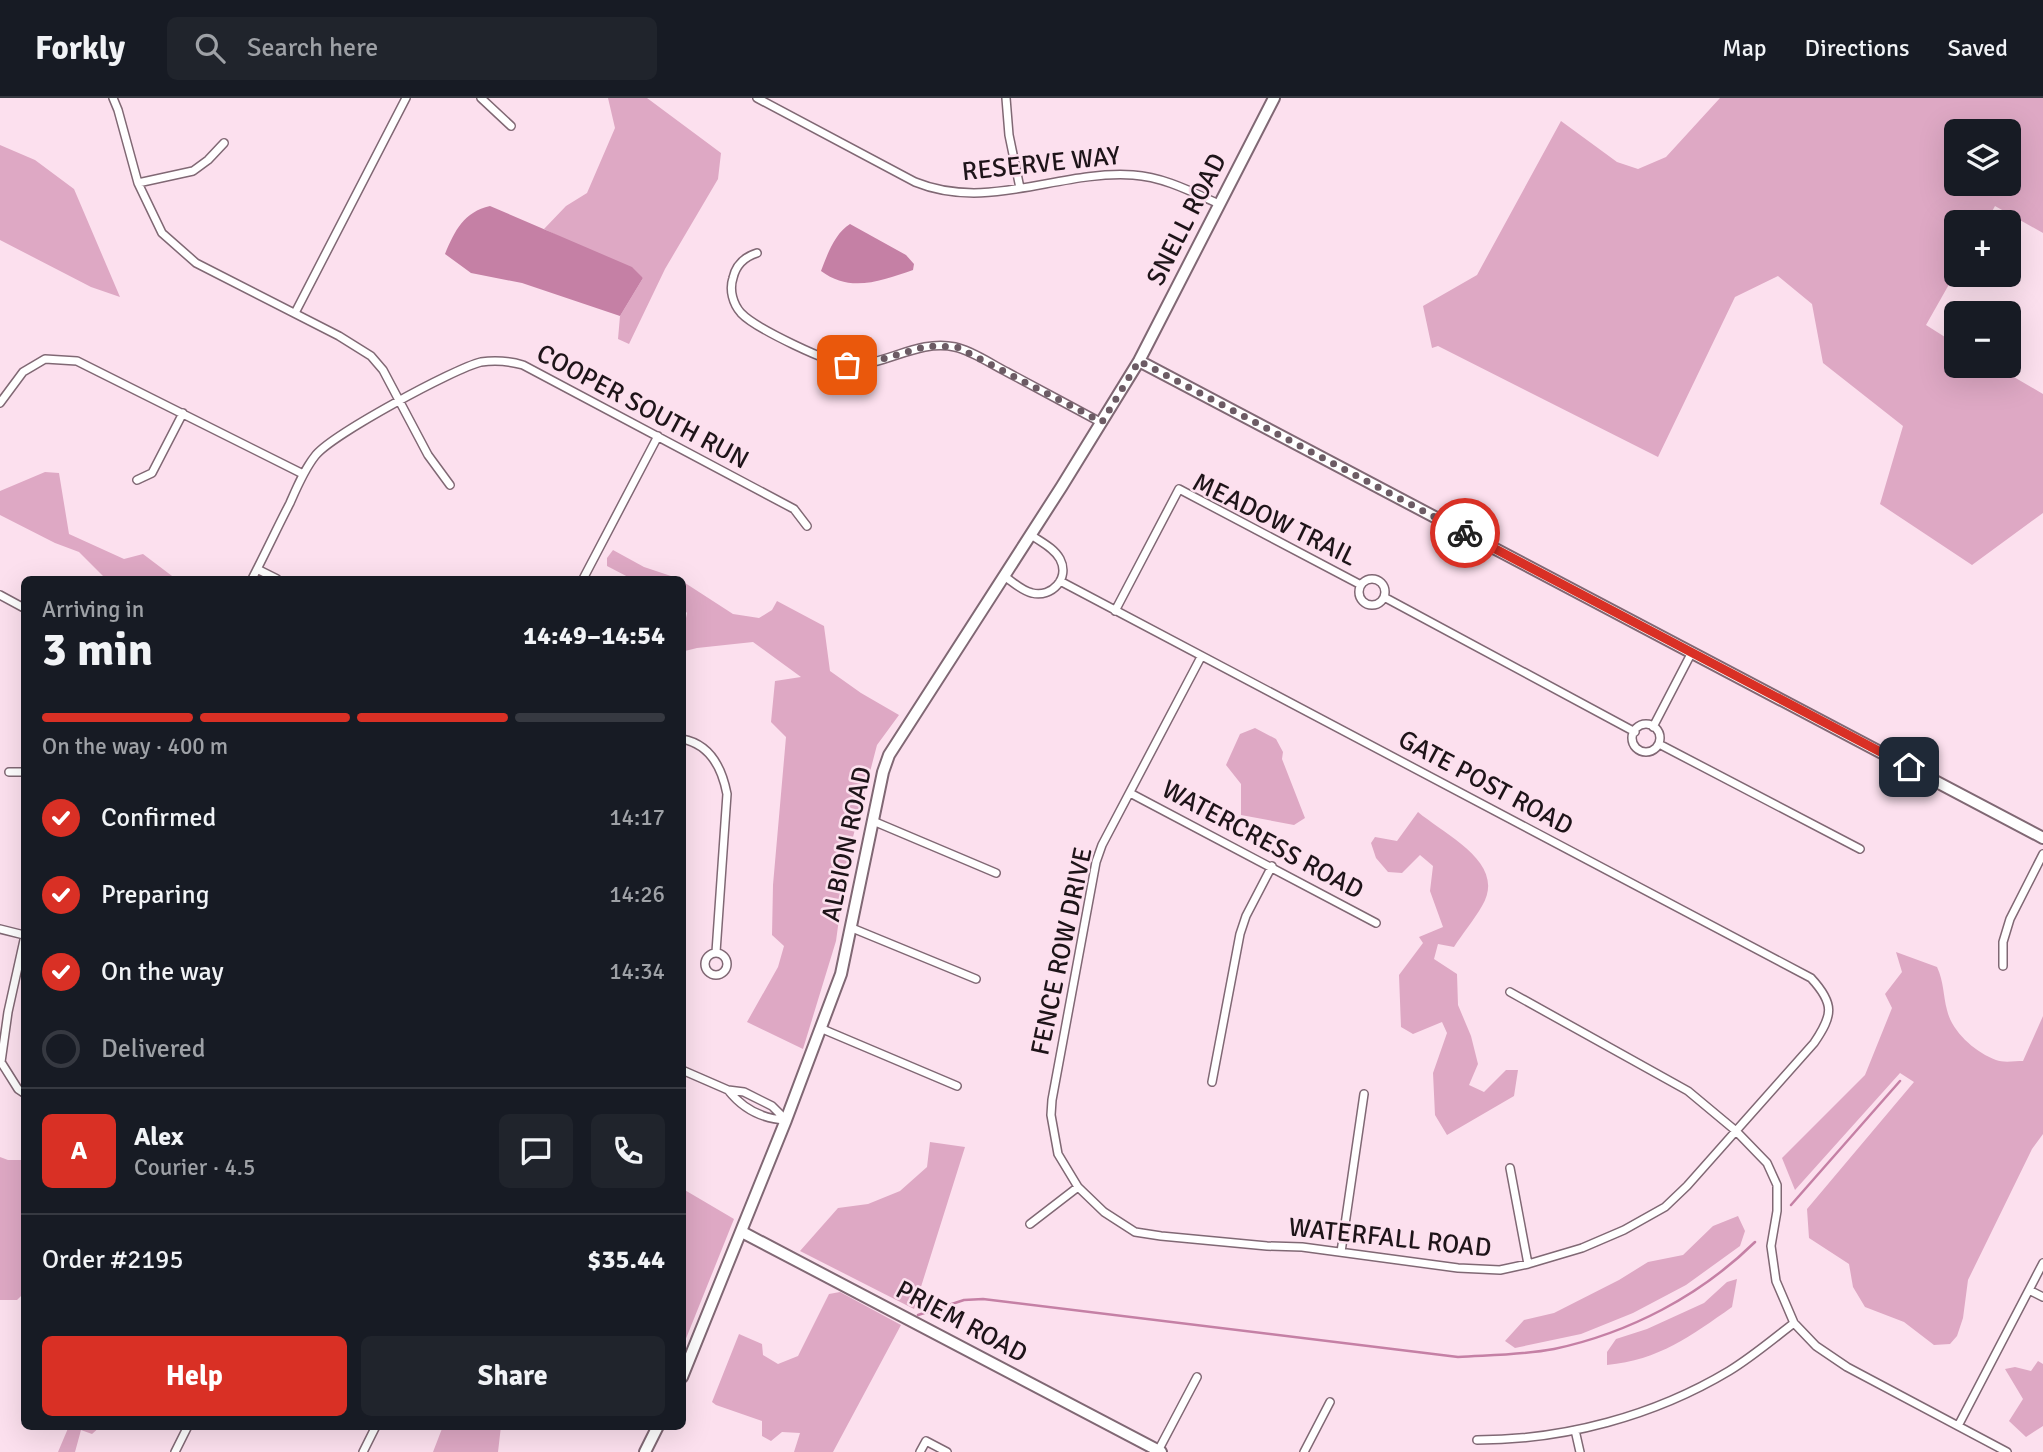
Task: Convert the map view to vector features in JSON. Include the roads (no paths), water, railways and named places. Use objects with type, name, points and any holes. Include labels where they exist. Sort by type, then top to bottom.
[{"type":"street","points":[[113,98],[138,183],[162,233],[196,263],[295,313],[371,356],[383,370],[428,455],[450,485]]},
{"type":"street","points":[[295,313],[406,98]]},
{"type":"street","points":[[481,98],[511,126]]},
{"type":"street","name":"RESERVE WAY","points":[[757,98],[926,186],[942,191],[969,194],[1106,176],[1134,175],[1162,180],[1219,204]]},
{"type":"street","points":[[1006,98],[1007,123],[1020,188]]},
{"type":"street","name":"SNELL ROAD","points":[[1139,361],[1274,98]]},
{"type":"street","points":[[138,183],[193,171],[224,144]]},
{"type":"street","points":[[757,253],[743,260],[734,274],[732,284],[735,305],[754,323],[820,357],[838,364],[854,365],[927,346],[957,347],[1102,422]]},
{"type":"street","points":[[0,403],[23,372],[45,359],[77,361],[303,474]]},
{"type":"street","name":"COOPER SOUTH RUN","points":[[254,576],[303,474],[316,455],[332,440],[399,402],[475,364],[490,361],[523,365],[794,509],[807,526]]},
{"type":"street","points":[[1139,361],[2043,838]]},
{"type":"street","name":"ALBION ROAD","points":[[686,1367],[742,1232],[841,974],[883,772],[889,755],[1139,361]]},
{"type":"street","points":[[137,480],[152,473],[183,413]]},
{"type":"street","points":[[585,576],[658,436]]},
{"type":"street","name":"MEADOW TRAIL","points":[[1115,611],[1179,489],[1361,585]]},
{"type":"street","points":[[1004,576],[1035,593],[1048,592],[1060,581],[1063,569],[1059,558],[1051,548],[1031,534]]},
{"type":"street","points":[[257,569],[271,576]]},
{"type":"street","name":"MEADOW TRAIL","points":[[1369,579],[1377,579],[1385,588],[1384,597],[1376,604],[1367,603],[1360,597],[1361,585],[1369,579]]},
{"type":"street","name":"GATE POST ROAD","points":[[1060,581],[1811,978],[1826,994],[1829,1020],[1803,1055]]},
{"type":"street","points":[[0,595],[21,606]]},
{"type":"street","name":"MEADOW TRAIL","points":[[1384,597],[1634,732],[1633,742],[1641,751],[1654,750],[1658,744],[1860,849]]},
{"type":"street","points":[[1653,727],[1692,652]]},
{"type":"street","name":"FENCE ROW DRIVE","points":[[1078,1187],[1058,1154],[1051,1115],[1093,871],[1102,845],[1201,657]]},
{"type":"street","points":[[1634,732],[1645,725],[1653,727],[1659,735],[1658,744]]},
{"type":"street","points":[[686,740],[701,746],[715,760],[725,780],[727,794],[716,952]]},
{"type":"street","points":[[9,772],[21,772]]},
{"type":"street","name":"WATERCRESS ROAD","points":[[1130,793],[1376,923]]},
{"type":"street","points":[[873,821],[996,873]]},
{"type":"street","points":[[2003,965],[2003,942],[2010,919],[2043,854]]},
{"type":"street","points":[[1212,1082],[1240,934],[1246,916],[1272,866]]},
{"type":"street","points":[[852,928],[976,979]]},
{"type":"street","points":[[0,929],[21,936]]},
{"type":"street","points":[[21,951],[1,1062],[21,1090]]},
{"type":"street","points":[[1510,992],[1688,1091],[1736,1131],[1767,1163],[1777,1185],[1777,1211],[1771,1245],[1776,1281],[1794,1323],[1816,1346],[1846,1367],[2007,1452]]},
{"type":"street","points":[[820,1028],[957,1086]]},
{"type":"street","name":"WATERFALL ROAD","points":[[1078,1187],[1104,1212],[1135,1232],[1341,1252],[1458,1268],[1500,1270],[1528,1264],[1592,1243],[1624,1230],[1665,1207],[1803,1055]]},
{"type":"street","points":[[686,1072],[728,1090],[744,1091],[772,1107],[786,1120]]},
{"type":"street","points":[[728,1090],[739,1103],[768,1119],[786,1120]]},
{"type":"street","points":[[1341,1252],[1364,1094]]},
{"type":"street","points":[[1510,1168],[1528,1264]]},
{"type":"street","points":[[1030,1224],[1078,1187]]},
{"type":"street","name":"PRIEM ROAD","points":[[742,1232],[1160,1451]]},
{"type":"street","points":[[1958,1426],[2043,1263]]},
{"type":"street","points":[[2029,1290],[2043,1297]]},
{"type":"street","points":[[1477,1440],[1539,1438],[1646,1409],[1688,1393],[1729,1371],[1794,1323]]},
{"type":"street","points":[[1160,1451],[1197,1377]]},
{"type":"street","points":[[1304,1452],[1330,1402]]},
{"type":"street","points":[[175,1452],[186,1430]]},
{"type":"street","points":[[363,1452],[374,1430]]},
{"type":"street","points":[[645,1452],[656,1430]]},
{"type":"street","points":[[1575,1430],[1580,1452]]},
{"type":"street","points":[[920,1452],[926,1441],[947,1452]]},
{"type":"waterway","points":[[1791,1205],[1900,1081]]},
{"type":"waterway","points":[[918,1315],[964,1300],[983,1299],[1458,1357],[1518,1354],[1582,1342],[1662,1310],[1711,1279],[1755,1242]]}]
